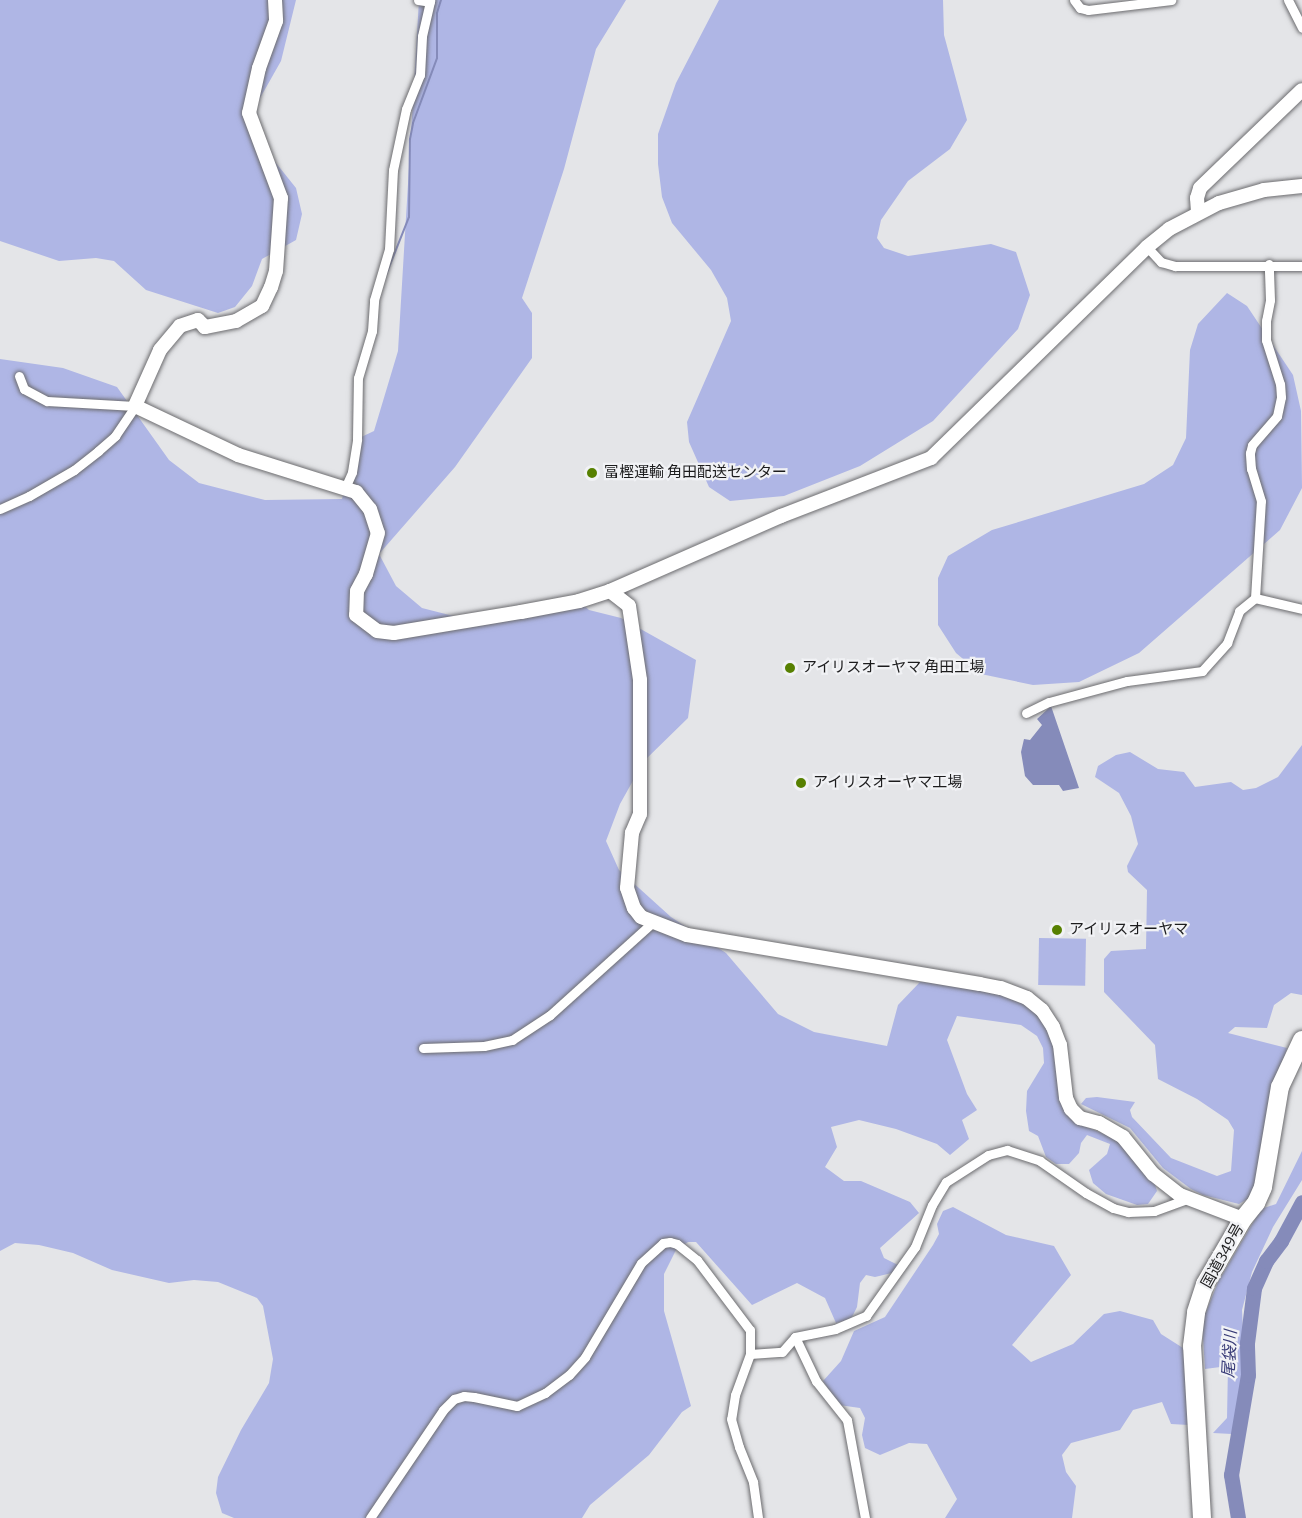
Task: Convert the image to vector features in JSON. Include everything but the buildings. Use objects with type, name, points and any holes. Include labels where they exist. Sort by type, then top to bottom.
[{"type":"highway","name":"国道349号","points":[[1202,1518],[1192,1346],[1196,1312],[1205,1284],[1243,1219],[1256,1203],[1263,1187],[1280,1087],[1302,1040]]},
{"type":"street","points":[[0,509],[29,496],[98,452],[115,436],[135,406],[160,350],[180,326],[198,320],[205,327],[236,321],[262,306],[276,271],[281,198],[249,113],[259,68],[276,21],[275,0]]},
{"type":"street","points":[[345,488],[352,472],[351,462],[357,439],[358,378],[372,331],[374,300],[389,249],[393,170],[406,109],[420,75],[422,36],[430,1],[418,0]]},
{"type":"street","points":[[1074,0],[1080,8],[1088,10],[1171,0]]},
{"type":"street","points":[[1288,0],[1302,28]]},
{"type":"street","points":[[1198,212],[1197,198],[1200,188],[1302,90]]},
{"type":"street","points":[[19,376],[24,389],[47,401],[135,406],[238,455],[356,492],[365,503],[378,532],[366,574],[357,591],[356,615],[377,631],[394,633],[579,601],[610,591],[781,516],[931,458],[1168,229],[1198,212],[1264,190],[1302,186]]},
{"type":"street","points":[[1147,247],[1166,265],[1302,266]]},
{"type":"street","points":[[1026,713],[1049,702],[1127,681],[1203,671],[1227,643],[1239,611],[1256,598],[1261,501],[1251,469],[1250,453],[1252,446],[1277,416],[1281,397],[1265,331],[1270,300],[1269,264]]},
{"type":"street","points":[[610,591],[629,606],[640,681],[640,814],[632,833],[627,888],[634,908],[641,917],[687,935],[980,984],[1001,988],[1027,998],[1048,1018],[1057,1035],[1066,1098],[1071,1109],[1080,1118],[1099,1123],[1123,1137],[1153,1174],[1187,1199],[1243,1219]]},
{"type":"street","points":[[1256,598],[1302,609]]},
{"type":"street","points":[[423,1048],[484,1046],[512,1040],[550,1015],[653,922]]},
{"type":"street","points":[[750,1354],[782,1352],[795,1337],[835,1329],[866,1316],[915,1247],[932,1205],[946,1182],[988,1155],[1006,1150],[1040,1161],[1086,1193],[1113,1208],[1128,1212],[1154,1211],[1187,1199]]},
{"type":"street","points":[[370,1518],[443,1410],[454,1400],[464,1396],[517,1406],[545,1393],[569,1375],[585,1357],[641,1263],[663,1243],[677,1244],[688,1252],[718,1285],[750,1330],[750,1354],[735,1395],[731,1419],[739,1448],[753,1482],[758,1518]]},
{"type":"street","points":[[795,1337],[816,1381],[847,1420],[865,1518]]},
{"type":"shaded area","points":[[0,0],[296,0],[281,61],[255,107],[252,119],[264,148],[296,188],[302,214],[296,240],[262,259],[252,286],[235,307],[218,313],[146,290],[114,261],[96,258],[59,261],[0,241]]},
{"type":"shaded area","points":[[419,0],[626,0],[596,49],[564,169],[522,298],[532,313],[532,358],[455,467],[379,554],[396,586],[422,608],[469,620],[579,601],[589,610],[621,618],[696,660],[688,718],[644,761],[620,804],[606,841],[619,870],[671,917],[726,953],[778,1014],[814,1032],[887,1046],[898,1005],[920,982],[957,984],[1018,996],[1043,1021],[1056,1050],[1061,1103],[1084,1126],[1117,1139],[1130,1157],[1154,1182],[1157,1191],[1148,1204],[1137,1205],[1106,1194],[1093,1183],[1089,1170],[1107,1154],[1110,1144],[1087,1135],[1081,1143],[1079,1153],[1069,1164],[1056,1164],[1046,1157],[1038,1136],[1029,1131],[1026,1111],[1027,1091],[1044,1063],[1043,1048],[1037,1036],[1021,1025],[957,1016],[947,1040],[967,1094],[977,1110],[962,1120],[969,1139],[950,1155],[937,1144],[896,1129],[859,1120],[831,1127],[837,1147],[825,1167],[844,1181],[861,1181],[910,1202],[919,1213],[880,1248],[884,1258],[898,1265],[896,1272],[875,1277],[866,1275],[860,1283],[857,1307],[851,1319],[836,1323],[825,1298],[797,1283],[752,1305],[696,1242],[688,1242],[676,1250],[664,1274],[664,1311],[691,1406],[682,1412],[649,1455],[590,1505],[582,1518],[234,1518],[222,1513],[216,1493],[218,1477],[241,1430],[269,1383],[273,1359],[263,1306],[257,1298],[218,1282],[194,1280],[169,1283],[112,1270],[73,1253],[39,1245],[15,1243],[0,1251],[0,359],[63,368],[117,387],[169,460],[199,483],[265,500],[342,499],[357,439],[374,431],[398,351]]},
{"type":"shaded area","points":[[719,0],[943,0],[944,35],[967,120],[950,149],[908,181],[881,220],[877,238],[884,248],[908,256],[991,244],[1016,252],[1030,295],[1018,329],[933,421],[860,466],[784,496],[730,501],[709,487],[689,442],[687,422],[731,321],[727,298],[711,270],[672,223],[662,197],[658,164],[658,134],[676,83]]},
{"type":"shaded area","points":[[1227,293],[1247,306],[1293,375],[1301,411],[1302,488],[1280,530],[1139,653],[1079,682],[1033,685],[981,674],[956,653],[938,625],[938,578],[948,556],[992,530],[1144,484],[1173,465],[1186,438],[1190,350],[1198,324]]},
{"type":"shaded area","points":[[1051,706],[1079,788],[1063,791],[1059,785],[1033,785],[1025,776],[1021,752],[1024,739],[1030,740],[1042,725],[1037,719]]},
{"type":"shaded area","points":[[1302,745],[1302,995],[1291,993],[1274,1005],[1267,1028],[1235,1027],[1228,1033],[1287,1048],[1268,1119],[1256,1186],[1249,1198],[1239,1204],[1203,1195],[1191,1189],[1163,1168],[1130,1128],[1081,1104],[1086,1098],[1097,1097],[1135,1102],[1130,1110],[1132,1117],[1171,1158],[1217,1176],[1231,1171],[1234,1130],[1228,1120],[1197,1099],[1158,1079],[1155,1045],[1104,992],[1104,959],[1111,951],[1146,949],[1147,890],[1128,872],[1127,866],[1138,844],[1131,816],[1119,793],[1095,777],[1098,766],[1116,755],[1130,752],[1158,769],[1184,772],[1195,787],[1231,782],[1243,790],[1256,788],[1278,777]]},
{"type":"shaded area","points":[[1039,938],[1086,939],[1085,986],[1038,985]]},
{"type":"shaded area","points":[[1302,1151],[1302,1180],[1273,1227],[1252,1272],[1242,1310],[1245,1373],[1232,1434],[1213,1433],[1227,1418],[1228,1366],[1205,1369],[1202,1322],[1218,1282],[1261,1209],[1276,1204]]},
{"type":"shaded area","points":[[953,1207],[1006,1235],[1054,1246],[1071,1275],[1012,1345],[1031,1362],[1073,1344],[1104,1314],[1120,1311],[1153,1320],[1161,1334],[1183,1348],[1189,1425],[1171,1424],[1162,1402],[1133,1410],[1120,1430],[1071,1443],[1062,1455],[1066,1472],[1076,1486],[1072,1518],[945,1518],[957,1499],[927,1444],[909,1443],[880,1455],[865,1448],[862,1435],[865,1418],[860,1408],[839,1405],[823,1381],[841,1361],[854,1331],[885,1317],[933,1245],[939,1234],[937,1224],[943,1211]]},
{"type":"waterway","points":[[384,280],[409,217],[410,139],[413,123],[437,58],[437,13],[441,0]]},
{"type":"waterway","name":"尾袋川","points":[[1238,1518],[1231,1475],[1248,1375],[1247,1343],[1254,1288],[1266,1261],[1281,1241],[1302,1202]]},
{"type":"place","name":"冨樫運輸 角田配送センター","points":[[592,473]]},
{"type":"place","name":"アイリスオーヤマ 角田工場","points":[[790,668]]},
{"type":"place","name":"アイリスオーヤマ工場","points":[[801,783]]},
{"type":"place","name":"アイリスオーヤマ","points":[[1057,930]]}]
